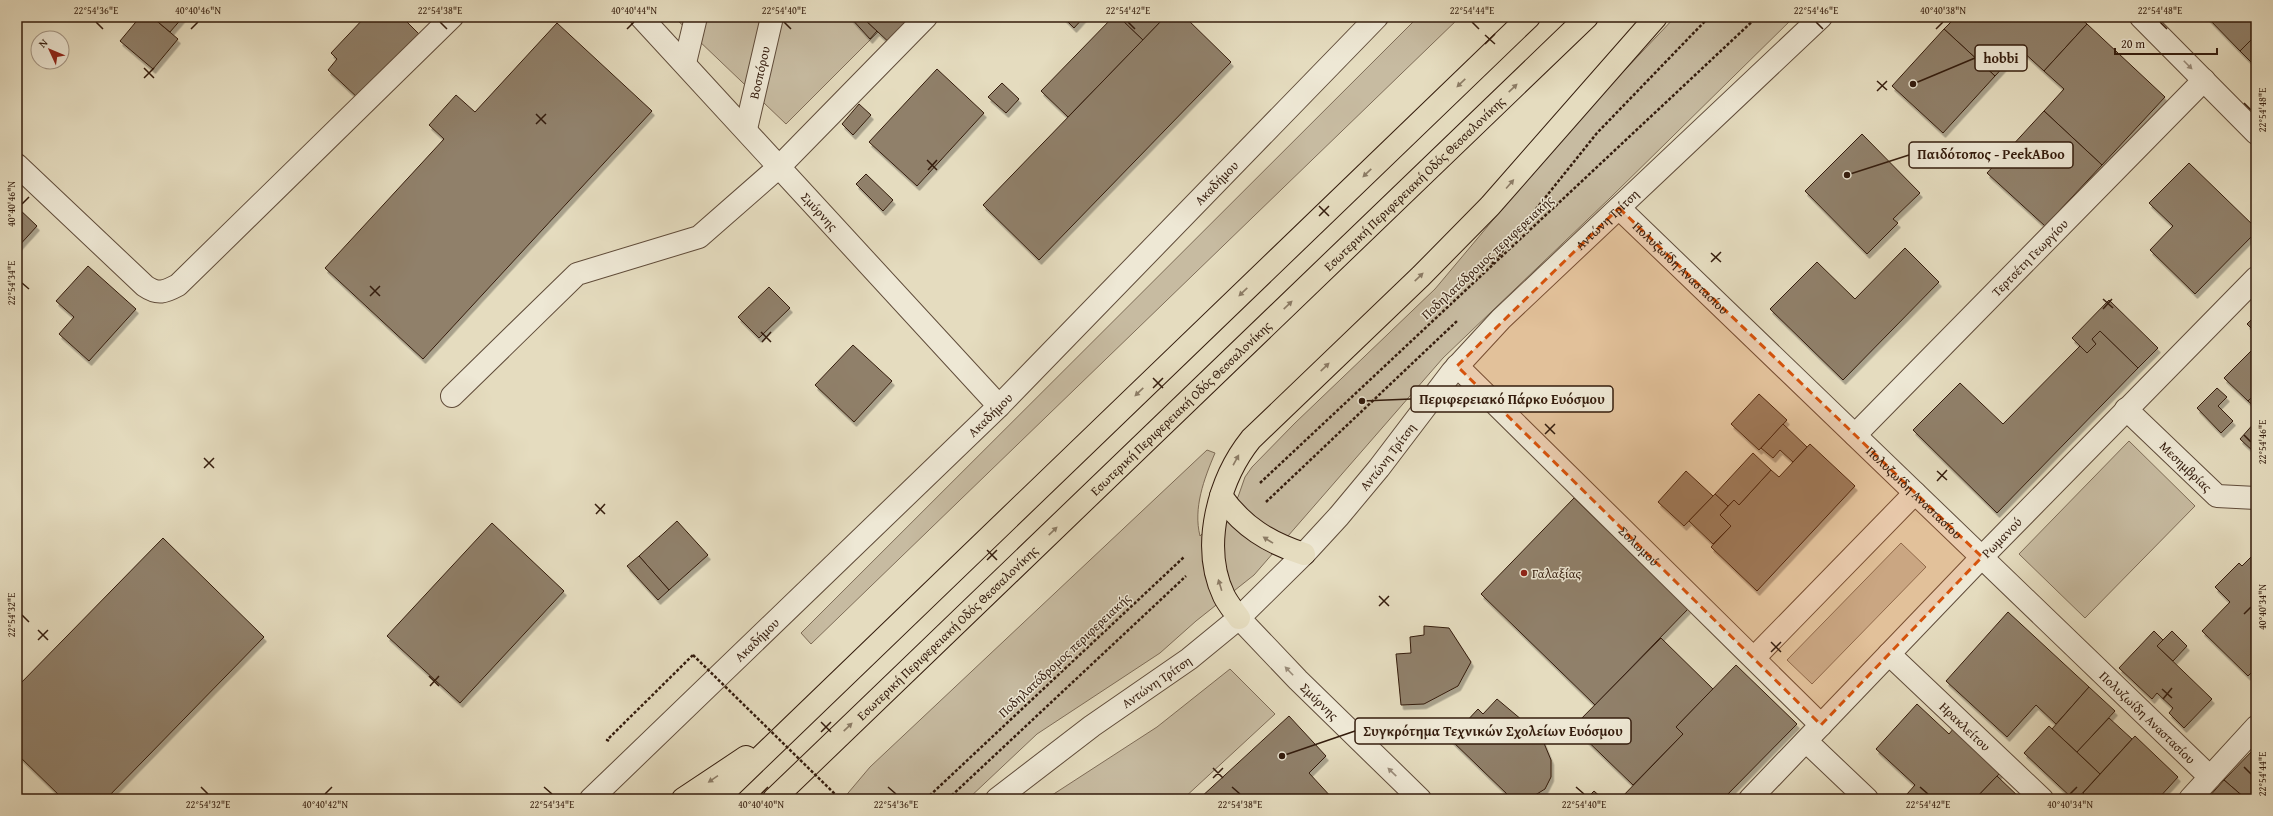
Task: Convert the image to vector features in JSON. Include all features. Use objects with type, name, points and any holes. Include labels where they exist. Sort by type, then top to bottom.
[{"type":"highway","points":[[717,799],[1529,17]]},
{"type":"highway","name":"Εσωτερική Περιφερειακή Οδός Θεσσαλονίκης","points":[[774,799],[1587,17]]},
{"type":"highway","points":[[1240,618],[1224,596],[1213,551],[1216,527],[1226,504],[1232,467],[1251,439],[1421,276],[1490,206],[1656,17]]},
{"type":"highway","points":[[1226,504],[1250,528],[1274,544],[1304,554]]},
{"type":"highway","points":[[683,799],[792,727]]},
{"type":"highway","points":[[788,799],[820,754]]},
{"type":"street","points":[[17,165],[145,286],[158,293],[165,292],[178,285],[452,17]]},
{"type":"street","name":"Σμύρνης","points":[[641,17],[746,128],[999,406]]},
{"type":"street","points":[[685,63],[696,17]]},
{"type":"street","name":"Βοσπόρου","points":[[746,128],[772,17]]},
{"type":"street","points":[[452,396],[577,274],[699,237],[780,166],[926,17]]},
{"type":"street","name":"Ακαδήμου","points":[[591,799],[999,406],[1376,17]]},
{"type":"street","name":"Αντώνη Τρίτση","points":[[1001,797],[1092,726],[1189,659],[1240,618],[1304,554],[1379,468],[1457,366],[1501,319],[1821,17]]},
{"type":"street","points":[[2141,17],[2256,133]]},
{"type":"street","name":"Τερτσέτη Γεωργίου","points":[[1855,435],[2204,80]]},
{"type":"street","name":"Πολυζωίδη Αναστασίου","points":[[1619,208],[2210,777]]},
{"type":"street","name":"Ρωμανού","points":[[1750,799],[1982,557],[2256,278]]},
{"type":"street","name":"Σολωμού","points":[[1457,366],[1822,725]]},
{"type":"street","name":"Μεσημβρίας","points":[[2126,409],[2217,496],[2256,498]]},
{"type":"street","points":[[1754,658],[1916,493]]},
{"type":"street","name":"Σμύρνης","points":[[1240,618],[1298,680],[1420,799]]},
{"type":"street","name":"Ηρακλείτου","points":[[1889,654],[2042,799]]},
{"type":"street","points":[[2190,799],[2256,728]]},
{"type":"street","points":[[1806,741],[1867,799]]},
{"type":"path","points":[[1485,272],[1597,133],[1709,17]]},
{"type":"path","name":"Ποδηλατόδρομος περιφερειακής","points":[[1226,504],[1281,462],[1757,17]]},
{"type":"path","name":"Ποδηλατόδρομος περιφερειακής","points":[[926,799],[1216,527]]},
{"type":"path","points":[[948,799],[1213,551]]},
{"type":"path","points":[[693,655],[840,799]]},
{"type":"highlighted area","points":[[1619,208],[1982,557],[1821,725],[1457,366]]},
{"type":"shaded area","points":[[674,17],[893,17],[786,124]]},
{"type":"shaded area","points":[[1418,17],[1460,17],[811,644],[801,633]]},
{"type":"shaded area","points":[[1675,17],[1794,17],[1610,198],[1443,358],[1254,575],[1196,621],[1160,653],[1037,734],[968,799],[843,799],[870,767],[1207,450],[1215,453],[1207,473],[1199,504],[1198,525],[1200,536],[1238,497],[1245,477],[1252,467],[1295,423],[1435,289],[1571,127]]},
{"type":"shaded area","points":[[2129,441],[2195,506],[2085,618],[2019,554]]},
{"type":"shaded area","points":[[1901,543],[1926,567],[1812,684],[1787,660]]},
{"type":"shaded area","points":[[1230,669],[1275,714],[1183,799],[1046,799],[1157,727]]},
{"type":"building","points":[[140,17],[152,17],[178,39],[153,69],[120,41]]},
{"type":"building","points":[[152,17],[183,17],[170,32]]},
{"type":"building","points":[[365,17],[402,17],[420,35],[359,99],[328,70],[337,59],[331,53]]},
{"type":"building","points":[[850,17],[862,17],[877,31],[870,39]]},
{"type":"building","points":[[862,17],[907,17],[916,25],[894,47]]},
{"type":"building","points":[[1063,17],[1084,17],[1074,28]]},
{"type":"building","points":[[1113,17],[1119,17],[1143,40],[1068,117],[1041,91]]},
{"type":"building","points":[[1119,17],[1165,17],[1143,40]]},
{"type":"building","points":[[1165,17],[1185,17],[1231,62],[1039,260],[983,205]]},
{"type":"building","points":[[1956,17],[2079,17],[2087,24],[2044,71],[2020,49],[1995,76],[1944,29]]},
{"type":"building","points":[[2207,17],[2256,17],[2256,35],[2240,51]]},
{"type":"building","points":[[557,23],[652,111],[423,359],[325,268],[444,139],[429,125],[456,95],[475,112]]},
{"type":"building","points":[[2087,24],[2165,97],[2102,165],[2044,111],[2064,89],[2044,71]]},
{"type":"building","points":[[1944,29],[1995,76],[1943,133],[1892,86]]},
{"type":"building","points":[[2256,35],[2256,67],[2240,51]]},
{"type":"building","points":[[937,69],[984,113],[917,186],[869,142]]},
{"type":"building","points":[[1002,83],[1019,99],[1006,113],[988,97]]},
{"type":"building","points":[[859,104],[871,115],[853,135],[842,124]]},
{"type":"building","points":[[2044,111],[2102,165],[2045,226],[1987,173]]},
{"type":"building","points":[[1862,134],[1920,193],[1893,219],[1898,223],[1867,254],[1805,191]]},
{"type":"building","points":[[2189,163],[2256,228],[2256,232],[2195,294],[2150,250],[2173,226],[2149,203]]},
{"type":"building","points":[[866,174],[893,200],[883,211],[856,184]]},
{"type":"building","points":[[17,207],[37,226],[17,248]]},
{"type":"building","points":[[1905,248],[1939,282],[1843,380],[1770,309],[1817,262],[1855,299]]},
{"type":"building","points":[[88,266],[136,309],[89,361],[59,334],[74,317],[56,301]]},
{"type":"building","points":[[769,287],[790,308],[759,338],[738,317]]},
{"type":"building","points":[[2109,300],[2158,348],[2138,368],[2100,331],[2092,339],[2096,344],[2087,353],[2072,338]]},
{"type":"building","points":[[2256,315],[2256,333],[2247,324]]},
{"type":"building","points":[[2100,331],[2138,368],[1997,513],[1913,430],[1960,383],[2003,424],[2080,346],[2087,353],[2096,344],[2092,339]]},
{"type":"building","points":[[853,345],[892,381],[854,422],[815,385]]},
{"type":"building","points":[[2256,346],[2256,393],[2248,401],[2224,378]]},
{"type":"building","points":[[2217,388],[2227,397],[2218,406],[2233,421],[2221,433],[2197,408]]},
{"type":"building","points":[[2256,393],[2256,408],[2248,401]]},
{"type":"building","points":[[1759,394],[1787,420],[1759,450],[1731,424]]},
{"type":"building","points":[[2256,421],[2256,451],[2255,453],[2240,439]]},
{"type":"building","points":[[1783,424],[1807,447],[1793,462],[1780,450],[1773,458],[1761,448]]},
{"type":"building","points":[[1810,444],[1855,486],[1757,591],[1711,547],[1731,526],[1720,515],[1734,500],[1739,505],[1771,470],[1779,477]]},
{"type":"building","points":[[1753,453],[1771,470],[1739,505],[1734,500],[1728,506],[1715,494]]},
{"type":"building","points":[[1686,471],[1713,496],[1684,526],[1658,502]]},
{"type":"building","points":[[1715,494],[1728,506],[1720,515],[1731,526],[1713,544],[1689,521]]},
{"type":"building","points":[[1574,498],[1688,609],[1595,705],[1481,594]]},
{"type":"building","points":[[677,521],[708,555],[669,590],[639,556]]},
{"type":"building","points":[[492,523],[564,591],[460,703],[387,636]]},
{"type":"building","points":[[163,538],[264,637],[106,799],[63,799],[17,754],[17,687]]},
{"type":"building","points":[[2256,552],[2256,668],[2248,676],[2202,631],[2230,602],[2215,587],[2239,563],[2242,566]]},
{"type":"building","points":[[639,556],[669,590],[658,600],[627,566]]},
{"type":"building","points":[[2008,612],[2089,687],[2056,724],[2036,705],[2007,737],[1946,681]]},
{"type":"building","points":[[1424,626],[1449,628],[1471,662],[1458,686],[1424,704],[1401,705],[1396,654],[1411,653],[1410,637],[1424,635]]},
{"type":"building","points":[[2154,631],[2163,640],[2157,646],[2212,699],[2184,728],[2169,713],[2173,708],[2157,693],[2152,699],[2119,668]]},
{"type":"building","points":[[2172,631],[2187,646],[2173,661],[2157,646]]},
{"type":"building","points":[[1661,638],[1713,689],[1676,727],[1683,734],[1633,785],[1573,727]]},
{"type":"building","points":[[1736,665],[1797,724],[1723,799],[1620,799],[1683,734],[1676,727]]},
{"type":"building","points":[[2089,687],[2115,711],[2077,752],[2052,729]]},
{"type":"building","points":[[1497,699],[1541,736],[1551,760],[1551,777],[1545,789],[1532,797],[1508,795],[1450,739],[1478,709],[1483,714]]},
{"type":"building","points":[[1917,704],[1949,734],[1954,728],[2001,772],[1975,799],[1913,799],[1907,794],[1915,785],[1876,749]]},
{"type":"building","points":[[1289,716],[1326,756],[1309,773],[1333,799],[1199,799]]},
{"type":"building","points":[[2109,718],[2132,739],[2100,774],[2077,752]]},
{"type":"building","points":[[2049,726],[2100,774],[2077,799],[2073,799],[2024,753]]},
{"type":"building","points":[[2135,736],[2178,777],[2158,799],[2089,799],[2083,793]]},
{"type":"building","points":[[2256,747],[2256,799],[2246,799],[2224,780]]},
{"type":"building","points":[[1997,776],[2021,799],[1975,799]]},
{"type":"building","points":[[2224,780],[2246,799],[2207,799]]},
{"type":"building","points":[[1594,791],[1603,799],[1586,799]]},
{"type":"place","name":"hobbi","points":[[1913,84]]},
{"type":"place","name":"Παιδότοπος - PeekABoo","points":[[1847,175]]},
{"type":"place","name":"Περιφερειακό Πάρκο Ευόσμου","points":[[1362,401]]},
{"type":"place","name":"Γαλαξίας","points":[[1524,573]]},
{"type":"place","name":"Συγκρότημα Τεχνικών Σχολείων Ευόσμου","points":[[1282,756]]}]
